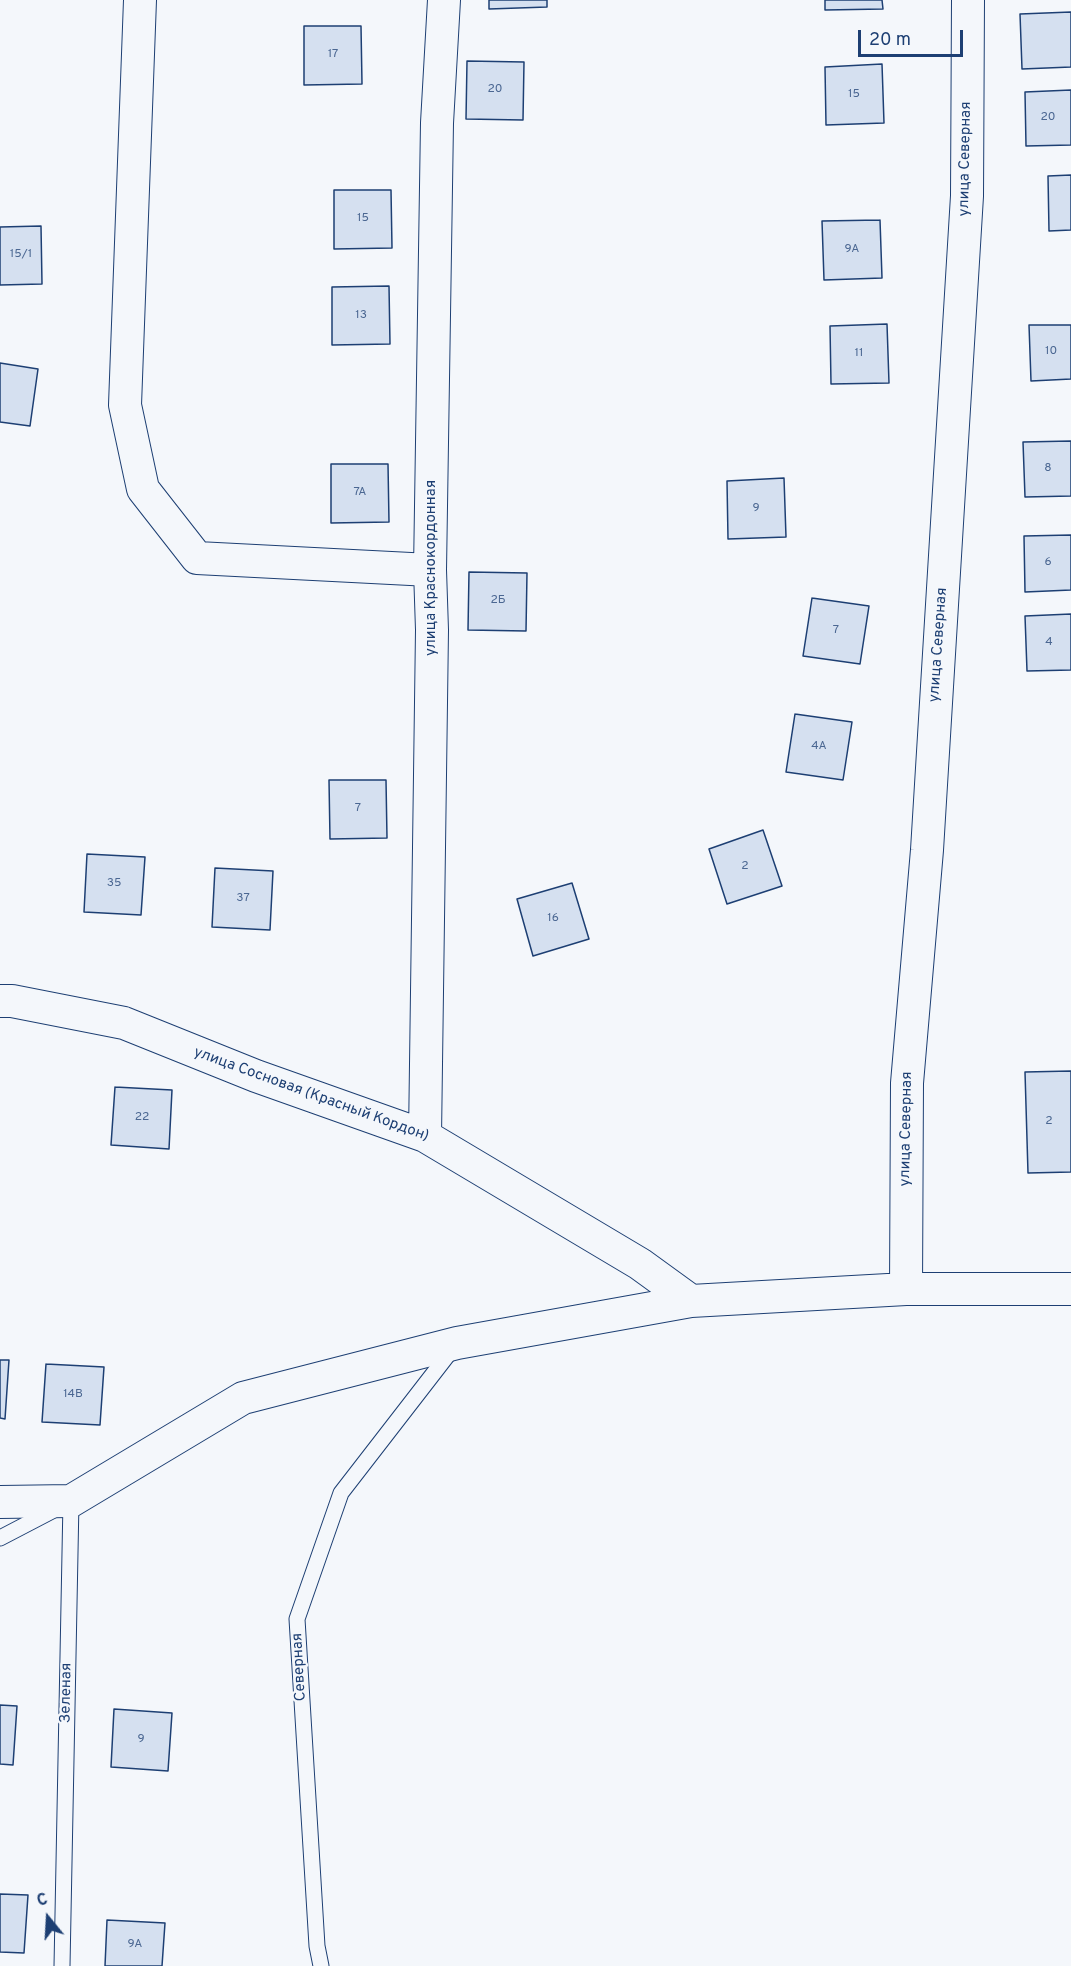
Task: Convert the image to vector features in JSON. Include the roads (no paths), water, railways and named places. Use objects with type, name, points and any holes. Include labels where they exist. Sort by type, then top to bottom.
[{"type":"street","points":[[140,0],[125,405],[143,489],[197,558],[430,570]]},
{"type":"street","name":"улица Краснокордонная","points":[[425,1136],[437,135],[444,0]]},
{"type":"street","name":"улица Северная","points":[[906,1289],[907,1083],[927,850],[967,196],[968,0]]},
{"type":"street","name":"улица Сосновая (Красный Кордон)","points":[[0,1001],[12,1001],[124,1023],[256,1076],[425,1136],[640,1264],[691,1301]]},
{"type":"street","points":[[0,1502],[71,1501],[243,1398],[457,1343],[691,1301],[906,1289],[1071,1289]]},
{"type":"lane","name":"Северная","points":[[321,1966],[317,1946],[297,1619],[341,1493],[457,1343]]},
{"type":"lane","points":[[0,1538],[71,1501]]},
{"type":"lane","name":"Зеленая","points":[[62,1966],[71,1501]]}]
